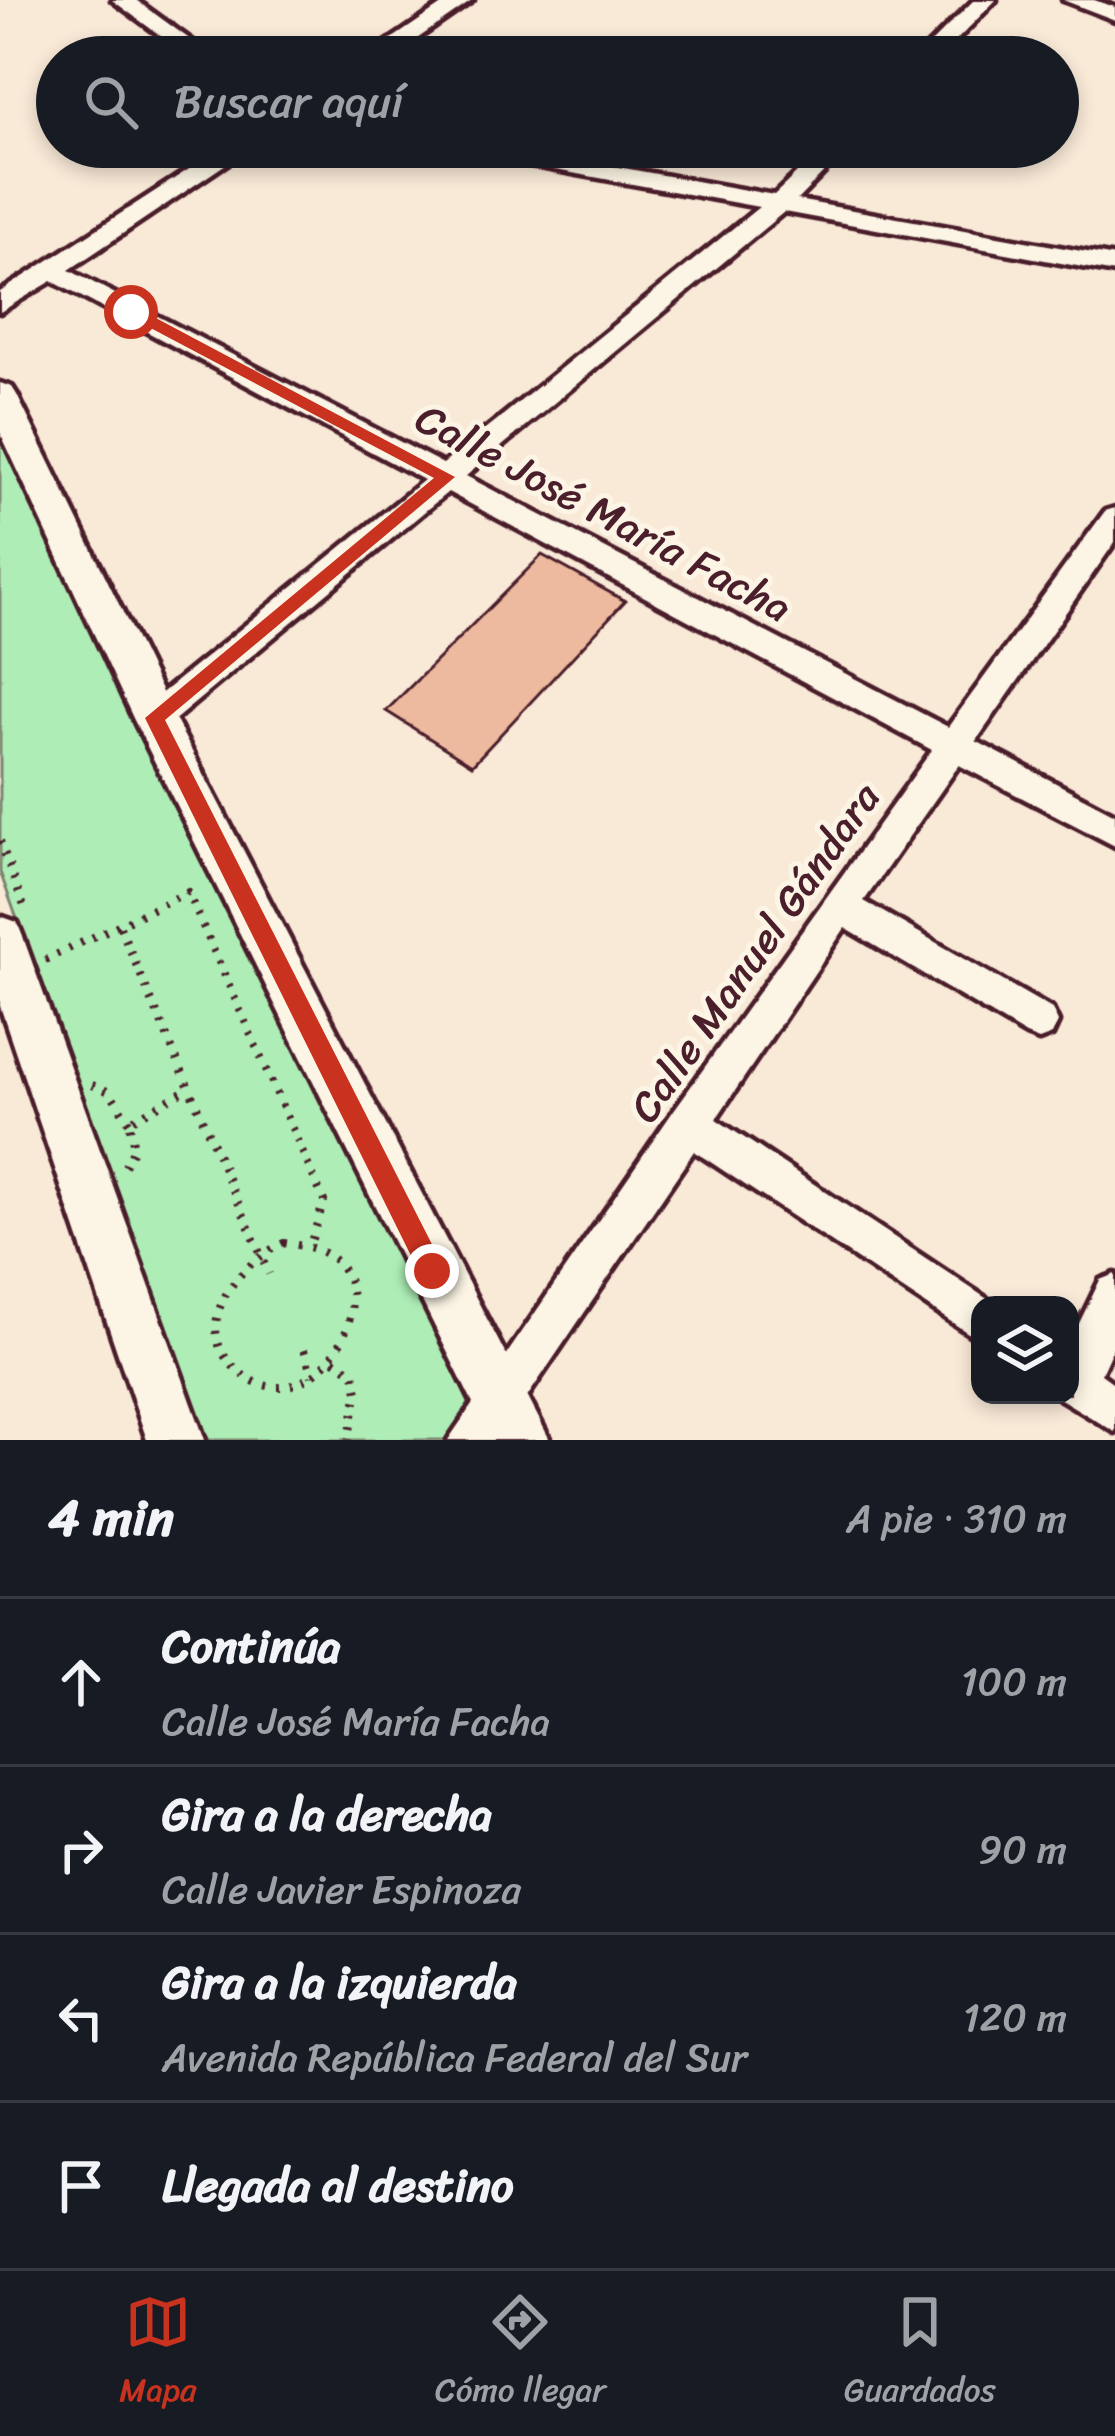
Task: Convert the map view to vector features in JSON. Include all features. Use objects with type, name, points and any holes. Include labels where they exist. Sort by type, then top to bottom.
[{"type":"street","points":[[122,0],[173,36]]},
{"type":"street","points":[[408,36],[463,0]]},
{"type":"street","points":[[949,36],[986,0]]},
{"type":"street","points":[[1073,0],[1115,14]]},
{"type":"street","points":[[0,304],[207,168]]},
{"type":"street","points":[[590,168],[1115,265]]},
{"type":"street","points":[[154,718],[782,201],[816,168]]},
{"type":"street","name":"Calle José María Facha","points":[[52,271],[1115,831]]},
{"type":"street","points":[[0,395],[497,1427]]},
{"type":"street","name":"Calle Manuel Gándara","points":[[497,1427],[688,1124],[1115,519]]},
{"type":"street","points":[[840,906],[1039,1022]]},
{"type":"street","points":[[22,933],[89,1192],[176,1440]]},
{"type":"street","points":[[688,1124],[971,1313]]},
{"type":"street","points":[[1079,1367],[1115,1295]]},
{"type":"street","points":[[1079,1386],[1115,1410]]},
{"type":"path","points":[[0,841],[22,933],[44,960],[188,892],[324,1202],[310,1245]]},
{"type":"path","points":[[120,927],[269,1274]]},
{"type":"path","points":[[89,1192],[129,1163],[134,1148],[129,1122],[189,1088]]},
{"type":"path","points":[[284,1244],[310,1245],[332,1257],[351,1289],[349,1329],[333,1359],[312,1376],[291,1384],[262,1385],[246,1378],[226,1358],[218,1331],[220,1302],[240,1268],[259,1252],[284,1244]]},
{"type":"path","points":[[304,1350],[312,1376]]},
{"type":"path","points":[[333,1359],[354,1373],[358,1392],[348,1440]]},
{"type":"green space","points":[[0,416],[474,1413],[453,1440],[207,1440],[0,872]]},
{"type":"building","points":[[542,555],[625,601],[472,765],[386,711]]},
{"type":"route","points":[[131,312],[446,477],[154,718],[432,1271]]}]
